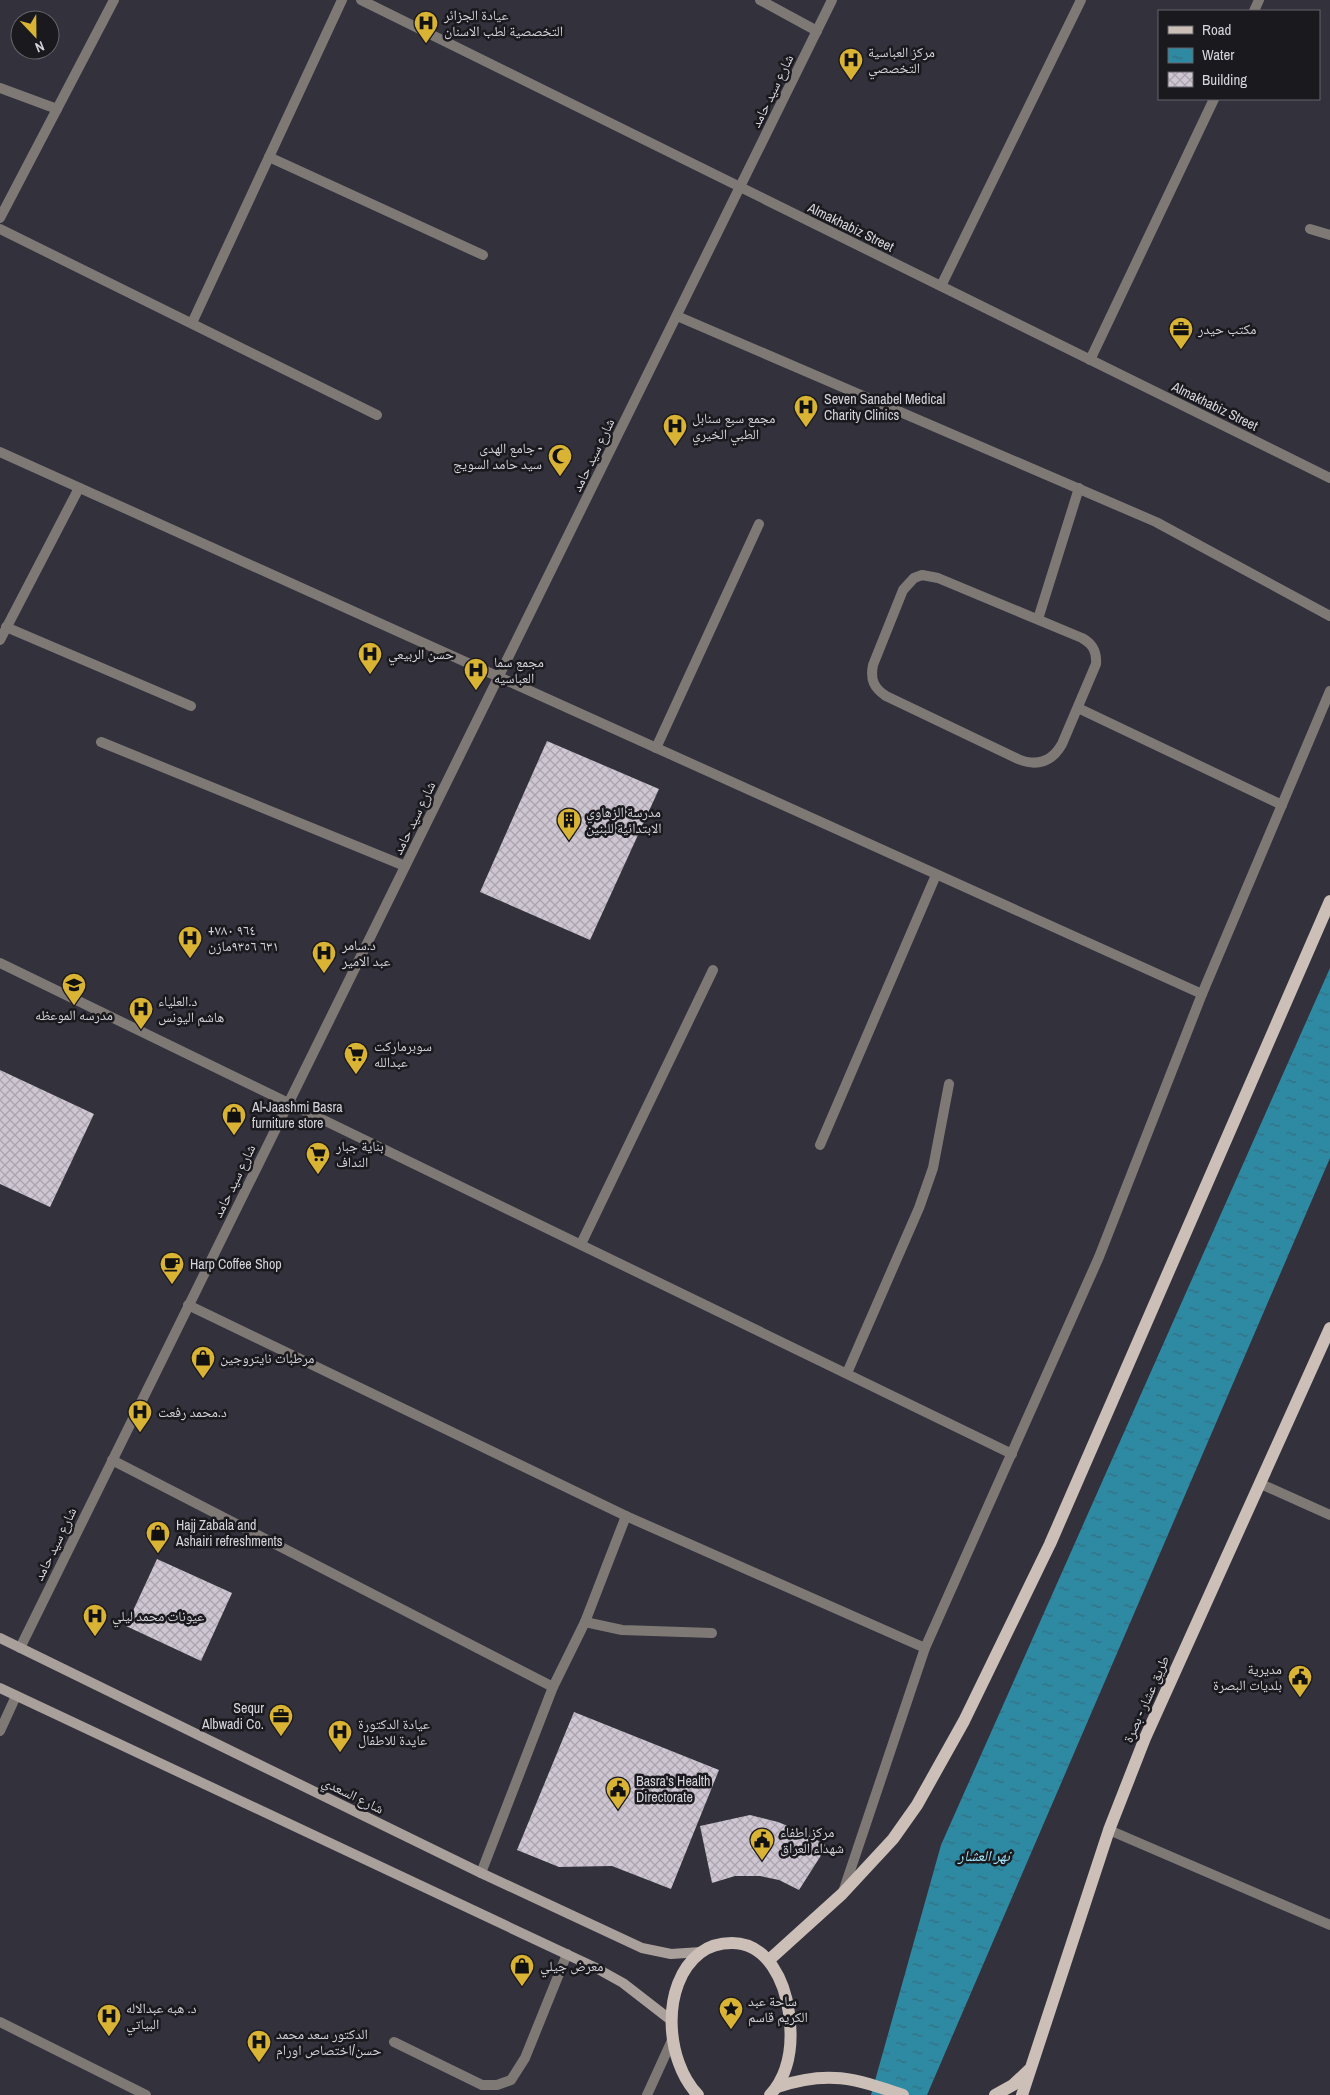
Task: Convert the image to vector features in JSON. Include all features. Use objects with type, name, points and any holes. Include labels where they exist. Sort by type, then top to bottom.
[{"type":"main road","points":[[769,1960],[842,1894],[898,1832],[917,1805],[964,1721],[1050,1544],[1330,901]]},
{"type":"main road","name":"طريق عشار - بصرة","points":[[1022,2095],[1109,1830],[1145,1738],[1330,1328]]},
{"type":"main road","name":"شارع السعدي","points":[[0,1638],[481,1873],[642,1948],[671,1954],[701,1952]]},
{"type":"main road","points":[[0,1688],[568,1954],[623,1983],[672,2021]]},
{"type":"main road","points":[[698,2095],[684,2075],[673,2038],[672,2021],[678,1987],[685,1971],[701,1952],[724,1943],[749,1946],[769,1960],[783,1987],[790,2023],[787,2064],[773,2091]]},
{"type":"main road","points":[[995,2095],[1013,2085],[1030,2069]]},
{"type":"main road","points":[[773,2091],[808,2078],[841,2077],[857,2080],[903,2095]]},
{"type":"street","points":[[0,218],[114,0]]},
{"type":"street","points":[[192,323],[342,0]]},
{"type":"street","name":"Almakhabiz Street","points":[[361,0],[1330,478]]},
{"type":"street","points":[[760,0],[817,31]]},
{"type":"street","name":"شارع سيد حامد","points":[[20,1648],[832,0]]},
{"type":"street","points":[[941,286],[1081,0]]},
{"type":"street","points":[[0,88],[57,109]]},
{"type":"street","points":[[1090,360],[1214,100]]},
{"type":"street","points":[[269,157],[483,255]]},
{"type":"street","points":[[0,229],[377,415]]},
{"type":"street","points":[[1310,229],[1330,235]]},
{"type":"street","points":[[676,316],[1156,522],[1330,616]]},
{"type":"street","points":[[0,452],[1202,994]]},
{"type":"street","points":[[0,640],[79,488]]},
{"type":"street","points":[[1038,619],[1079,488]]},
{"type":"street","points":[[656,748],[759,524]]},
{"type":"street","points":[[930,575],[1038,619],[1088,641],[1096,651],[1096,664],[1078,708],[1057,753],[1048,760],[1039,763],[1028,763],[886,696],[878,691],[873,684],[873,666],[903,590],[914,578],[930,575]]},
{"type":"street","points":[[6,628],[190,706]]},
{"type":"street","points":[[842,1894],[925,1648],[1099,1256],[1202,994],[1330,691]]},
{"type":"street","points":[[1078,708],[1282,805]]},
{"type":"street","points":[[101,742],[405,866]]},
{"type":"street","points":[[820,1145],[936,874]]},
{"type":"street","points":[[0,963],[847,1372],[1012,1454]]},
{"type":"street","points":[[581,1244],[713,970]]},
{"type":"street","points":[[847,1372],[919,1208],[933,1168],[949,1084]]},
{"type":"street","points":[[188,1305],[626,1516],[925,1648]]},
{"type":"street","points":[[112,1460],[553,1688]]},
{"type":"street","points":[[1261,1484],[1330,1514]]},
{"type":"street","points":[[481,1873],[553,1688],[585,1622],[626,1516]]},
{"type":"street","points":[[585,1622],[622,1630],[712,1633]]},
{"type":"street","points":[[0,1731],[16,1696]]},
{"type":"street","points":[[1109,1830],[1330,1925]]},
{"type":"street","points":[[394,2042],[482,2084],[497,2085],[511,2080],[524,2058],[568,1954]]},
{"type":"street","points":[[0,2022],[146,2095]]},
{"type":"street","points":[[647,2095],[673,2038]]},
{"type":"water","name":"نهر العشار","points":[[1330,968],[1330,1158],[927,2095],[871,2095],[941,1845]]},
{"type":"building","name":"مدرسة الزهاوي اﻻبتدائية للبنين","points":[[547,741],[659,789],[590,940],[480,892]]},
{"type":"building","points":[[0,1070],[94,1114],[50,1207],[0,1184]]},
{"type":"building","points":[[157,1559],[232,1593],[201,1661],[126,1626]]},
{"type":"building","name":"Basra's Health Directorate","points":[[574,1712],[719,1770],[671,1889],[612,1866],[559,1867],[517,1850]]},
{"type":"building","name":"مركز اطفاء شهداء العراق","points":[[750,1815],[778,1822],[805,1833],[827,1846],[799,1890],[779,1880],[760,1876],[735,1876],[712,1883],[700,1826]]},
{"type":"place","name":"عيادة الجزائر التخصصية لطب الاسنان","points":[[426,44]]},
{"type":"place","name":"مركز العباسية التخصصي","points":[[851,81]]},
{"type":"place","name":"مكتب حيدر","points":[[1181,350]]},
{"type":"place","name":"Seven Sanabel Medical Charity Clinics","points":[[806,428]]},
{"type":"place","name":"مجمع سبع سنابل الطبي الخيري","points":[[675,447]]},
{"type":"place","name":"جامع الهدى - سيد حامد السويج","points":[[560,477]]},
{"type":"place","name":"حسن الربيعي","points":[[370,675]]},
{"type":"place","name":"مجمع سما العباسيه","points":[[476,691]]},
{"type":"place","name":"مدرسة الزهاوي اﻻبتدائية للبنين","points":[[569,841]]},
{"type":"place","name":"+٩٦٤ ٧٨٠ ٦٣١ ٩٣٥٦مازن","points":[[190,959]]},
{"type":"place","name":"د.سامر عبد الامير","points":[[324,974]]},
{"type":"place","name":"مدرسه الموعظه","points":[[74,1006]]},
{"type":"place","name":"د.العلياء هاشم اليونس","points":[[141,1030]]},
{"type":"place","name":"سوبرماركت عبدالله","points":[[356,1075]]},
{"type":"place","name":"Al-Jaashmi Basra furniture store","points":[[234,1136]]},
{"type":"place","name":"بناية جبار النداف","points":[[318,1175]]},
{"type":"place","name":"Harp Coffee Shop","points":[[172,1285]]},
{"type":"place","name":"مرطبات نايتروجين","points":[[203,1379]]},
{"type":"place","name":"د.محمد رفعت","points":[[140,1433]]},
{"type":"place","name":"Hajj Zabala and Ashairi refreshments","points":[[158,1554]]},
{"type":"place","name":"عيونات محمد ليلي","points":[[95,1637]]},
{"type":"place","name":"مديرية بلديات البصرة","points":[[1300,1698]]},
{"type":"place","name":"Sequr Albwadi Co.","points":[[281,1737]]},
{"type":"place","name":"عيادة الدكتورة عايدة للاطفال","points":[[340,1753]]},
{"type":"place","name":"Basra's Health Directorate","points":[[618,1810]]},
{"type":"place","name":"مركز اطفاء شهداء العراق","points":[[762,1861]]},
{"type":"place","name":"معرض جيلي","points":[[522,1987]]},
{"type":"place","name":"ساحة عبد الكريم قاسم","points":[[731,2030]]},
{"type":"place","name":"د. هبه عبدالاله البياتي","points":[[109,2037]]},
{"type":"place","name":"الدكتور سعد محمد حسن/اختصاص اورام","points":[[259,2063]]}]
